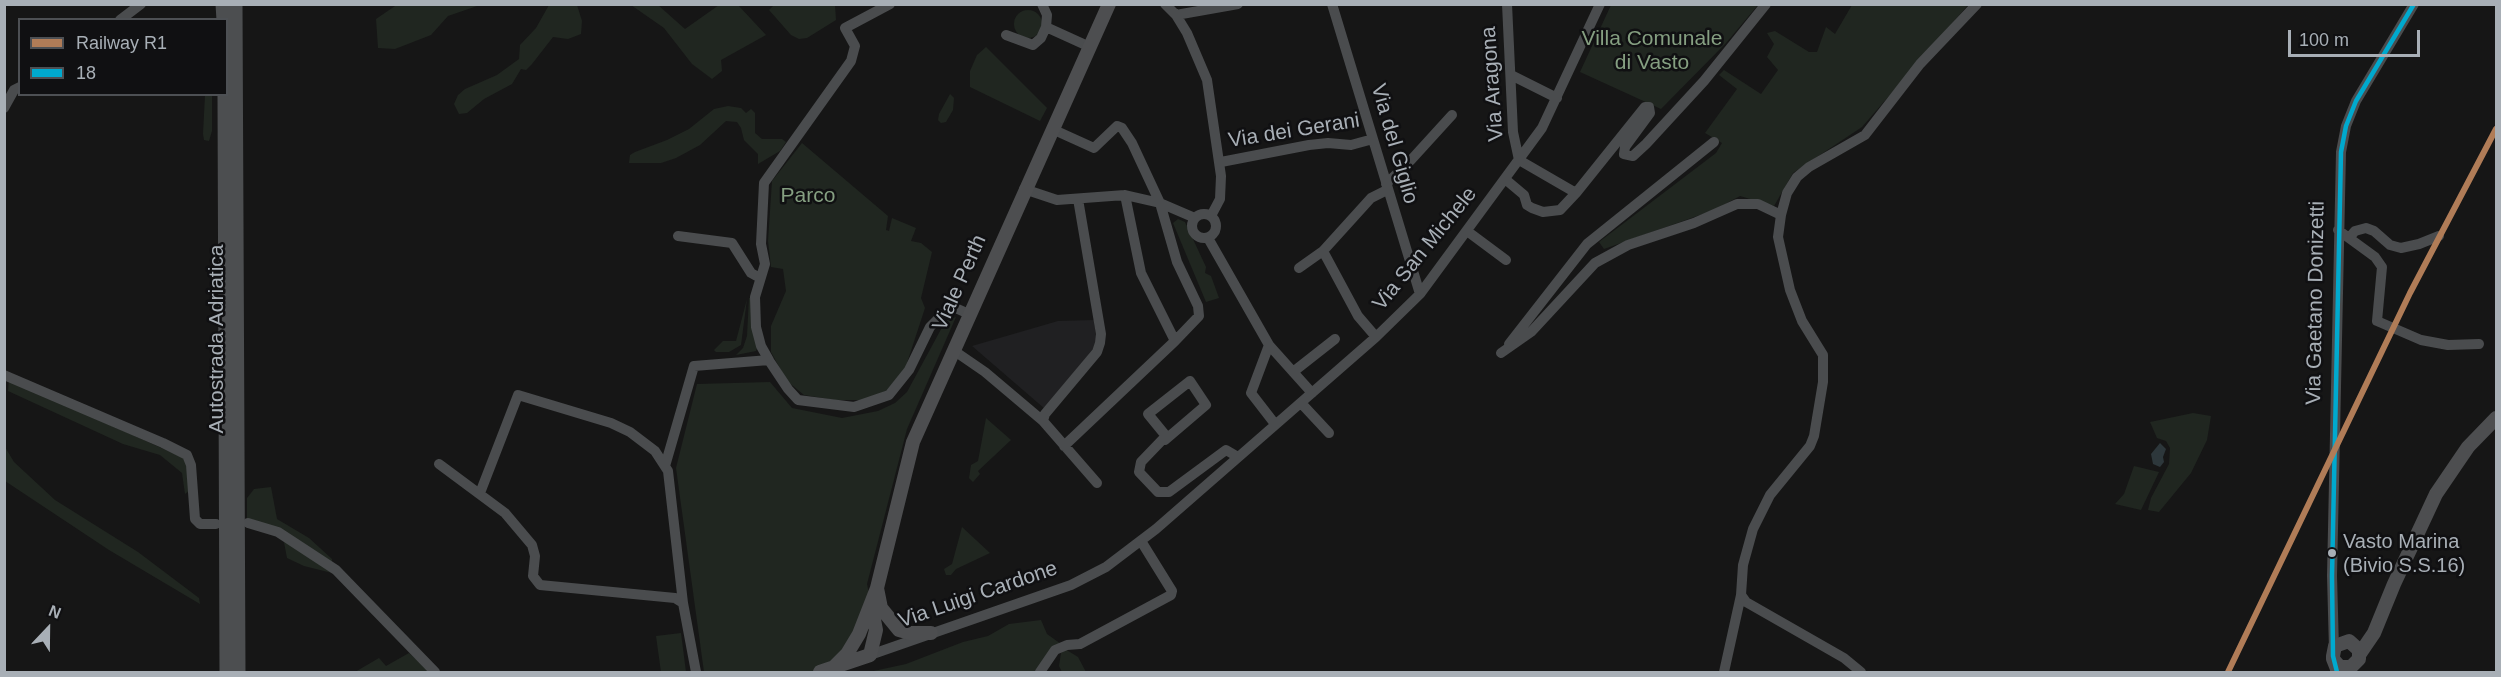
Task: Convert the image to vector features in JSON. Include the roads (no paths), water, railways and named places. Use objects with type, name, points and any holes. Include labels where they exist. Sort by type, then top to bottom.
[{"type":"highway","name":"Autostrada Adriatica","points":[[235,4],[238,672]]},
{"type":"highway","name":"Autostrada Adriatica","points":[[225,96],[227,672]]},
{"type":"main road","name":"Viale Perth","points":[[828,670],[847,654],[862,626],[877,588],[913,442],[1024,189],[1109,4]]},
{"type":"main road","points":[[2381,614],[2370,629],[2340,653],[2338,665],[2345,668],[2357,663],[2374,633],[2436,494],[2462,454],[2496,418]]},
{"type":"main road","points":[[877,588],[881,608],[899,630],[910,633],[931,633]]},
{"type":"main road","points":[[870,655],[876,630],[871,603]]},
{"type":"main road","points":[[862,626],[865,648],[870,655]]},
{"type":"main road","name":"Via Gaetano Donizetti","points":[[2340,653],[2357,663]]},
{"type":"main road","name":"Via Luigi Cardone","points":[[828,670],[870,655]]},
{"type":"street","points":[[123,18],[141,4]]},
{"type":"street","points":[[890,4],[845,28],[855,46],[851,62],[764,183],[761,244],[765,264],[755,297],[756,327],[761,346],[769,360],[798,400],[820,405],[854,407],[889,395],[909,370],[930,327],[951,306],[969,314]]},
{"type":"street","points":[[1006,35],[1033,45],[1041,38],[1046,27],[1047,15],[1042,4]]},
{"type":"street","points":[[1165,4],[1176,15],[1199,56],[1207,80],[1221,162],[1220,199],[1211,216]]},
{"type":"street","points":[[1176,15],[1238,4]]},
{"type":"street","name":"Via del Giglio","points":[[1332,4],[1420,294]]},
{"type":"street","name":"Via Aragona","points":[[1507,4],[1514,132],[1519,160]]},
{"type":"street","name":"Via San Michele","points":[[1141,541],[1376,338],[1420,294],[1542,128],[1600,4]]},
{"type":"street","points":[[1505,179],[1526,197],[1527,205],[1543,212],[1560,210],[1645,107],[1648,107],[1650,113],[1625,147],[1624,154],[1633,156],[1646,144],[1704,81],[1766,4]]},
{"type":"street","points":[[1724,672],[1741,595],[1743,565],[1753,529],[1770,495],[1809,446],[1814,436],[1823,382],[1823,355],[1802,321],[1790,290],[1778,237],[1780,214],[1787,193],[1797,177],[1809,167],[1865,135],[1920,64],[1977,4]]},
{"type":"street","name":"Via Gaetano Donizetti","points":[[2340,653],[2333,621],[2341,152],[2346,126],[2362,90],[2414,4]]},
{"type":"street","points":[[1046,27],[1090,47]]},
{"type":"street","points":[[1511,75],[1557,98]]},
{"type":"street","points":[[4,108],[14,90],[18,88]]},
{"type":"street","points":[[1299,268],[1323,251],[1452,115]]},
{"type":"street","points":[[1052,129],[1094,148],[1111,128],[1120,126],[1142,161],[1160,203],[1170,244],[1198,306],[1199,316],[1064,447]]},
{"type":"street","name":"Via dei Gerani","points":[[1221,162],[1309,145],[1337,143],[1351,145],[1373,139]]},
{"type":"street","points":[[1714,142],[1587,244],[1501,353],[1531,333],[1595,263],[1628,245],[1703,220],[1737,204],[1758,204],[1780,214]]},
{"type":"street","points":[[1519,160],[1576,193]]},
{"type":"street","points":[[1024,189],[1058,200],[1125,195],[1160,203],[1195,218]]},
{"type":"street","points":[[1125,195],[1141,273],[1175,341]]},
{"type":"street","points":[[1043,421],[1045,414],[1097,351],[1100,343],[1101,334],[1078,199]]},
{"type":"street","points":[[1202,214],[1211,216],[1216,226],[1214,233],[1208,238],[1200,238],[1194,233],[1192,225],[1195,218],[1202,214]]},
{"type":"street","points":[[2349,238],[2355,231],[2366,228],[2374,231],[2390,245],[2401,248],[2439,236]]},
{"type":"street","points":[[2338,230],[2375,257],[2382,267],[2377,321],[2421,340],[2448,345],[2479,344]]},
{"type":"street","points":[[1467,231],[1506,260]]},
{"type":"street","points":[[678,236],[732,243],[751,273],[760,278]]},
{"type":"street","points":[[1208,238],[1269,345],[1312,393]]},
{"type":"street","points":[[1323,251],[1358,316],[1376,338]]},
{"type":"street","points":[[1293,372],[1335,339]]},
{"type":"street","points":[[1269,345],[1251,393],[1275,424]]},
{"type":"street","points":[[953,350],[985,372],[1043,421],[1097,483]]},
{"type":"street","points":[[665,466],[694,366],[769,360]]},
{"type":"street","points":[[4,375],[163,442],[187,455],[191,465],[195,519],[200,524],[216,524]]},
{"type":"street","points":[[1165,440],[1165,433],[1148,414],[1190,381],[1206,405],[1141,462],[1139,472],[1158,492],[1173,491],[1226,450],[1238,458]]},
{"type":"street","points":[[480,493],[518,394],[611,423],[630,432],[655,452],[665,466],[669,478],[683,603],[696,672]]},
{"type":"street","points":[[1301,403],[1329,433]]},
{"type":"street","points":[[439,464],[505,513],[532,545],[535,556],[533,576],[540,585],[675,598],[683,603]]},
{"type":"street","points":[[248,523],[278,532],[336,570],[435,672]]},
{"type":"street","points":[[1040,672],[1055,650],[1067,645],[1080,644],[1170,595],[1172,591],[1141,541]]},
{"type":"street","name":"Via Luigi Cardone","points":[[870,655],[1071,585],[1106,567],[1141,541]]},
{"type":"street","points":[[1741,595],[1746,602],[1844,658],[1861,672]]},
{"type":"rail line","name":"R1","points":[[2228,672],[2410,293],[2496,129]]},
{"type":"place","name":"Vasto Marina (Bivio S.S.16)","points":[[2332,553]]},
{"type":"park label","name":"Villa Comunale di Vasto","points":[[1652,51]]},
{"type":"park label","name":"Parco","points":[[808,196]]}]
